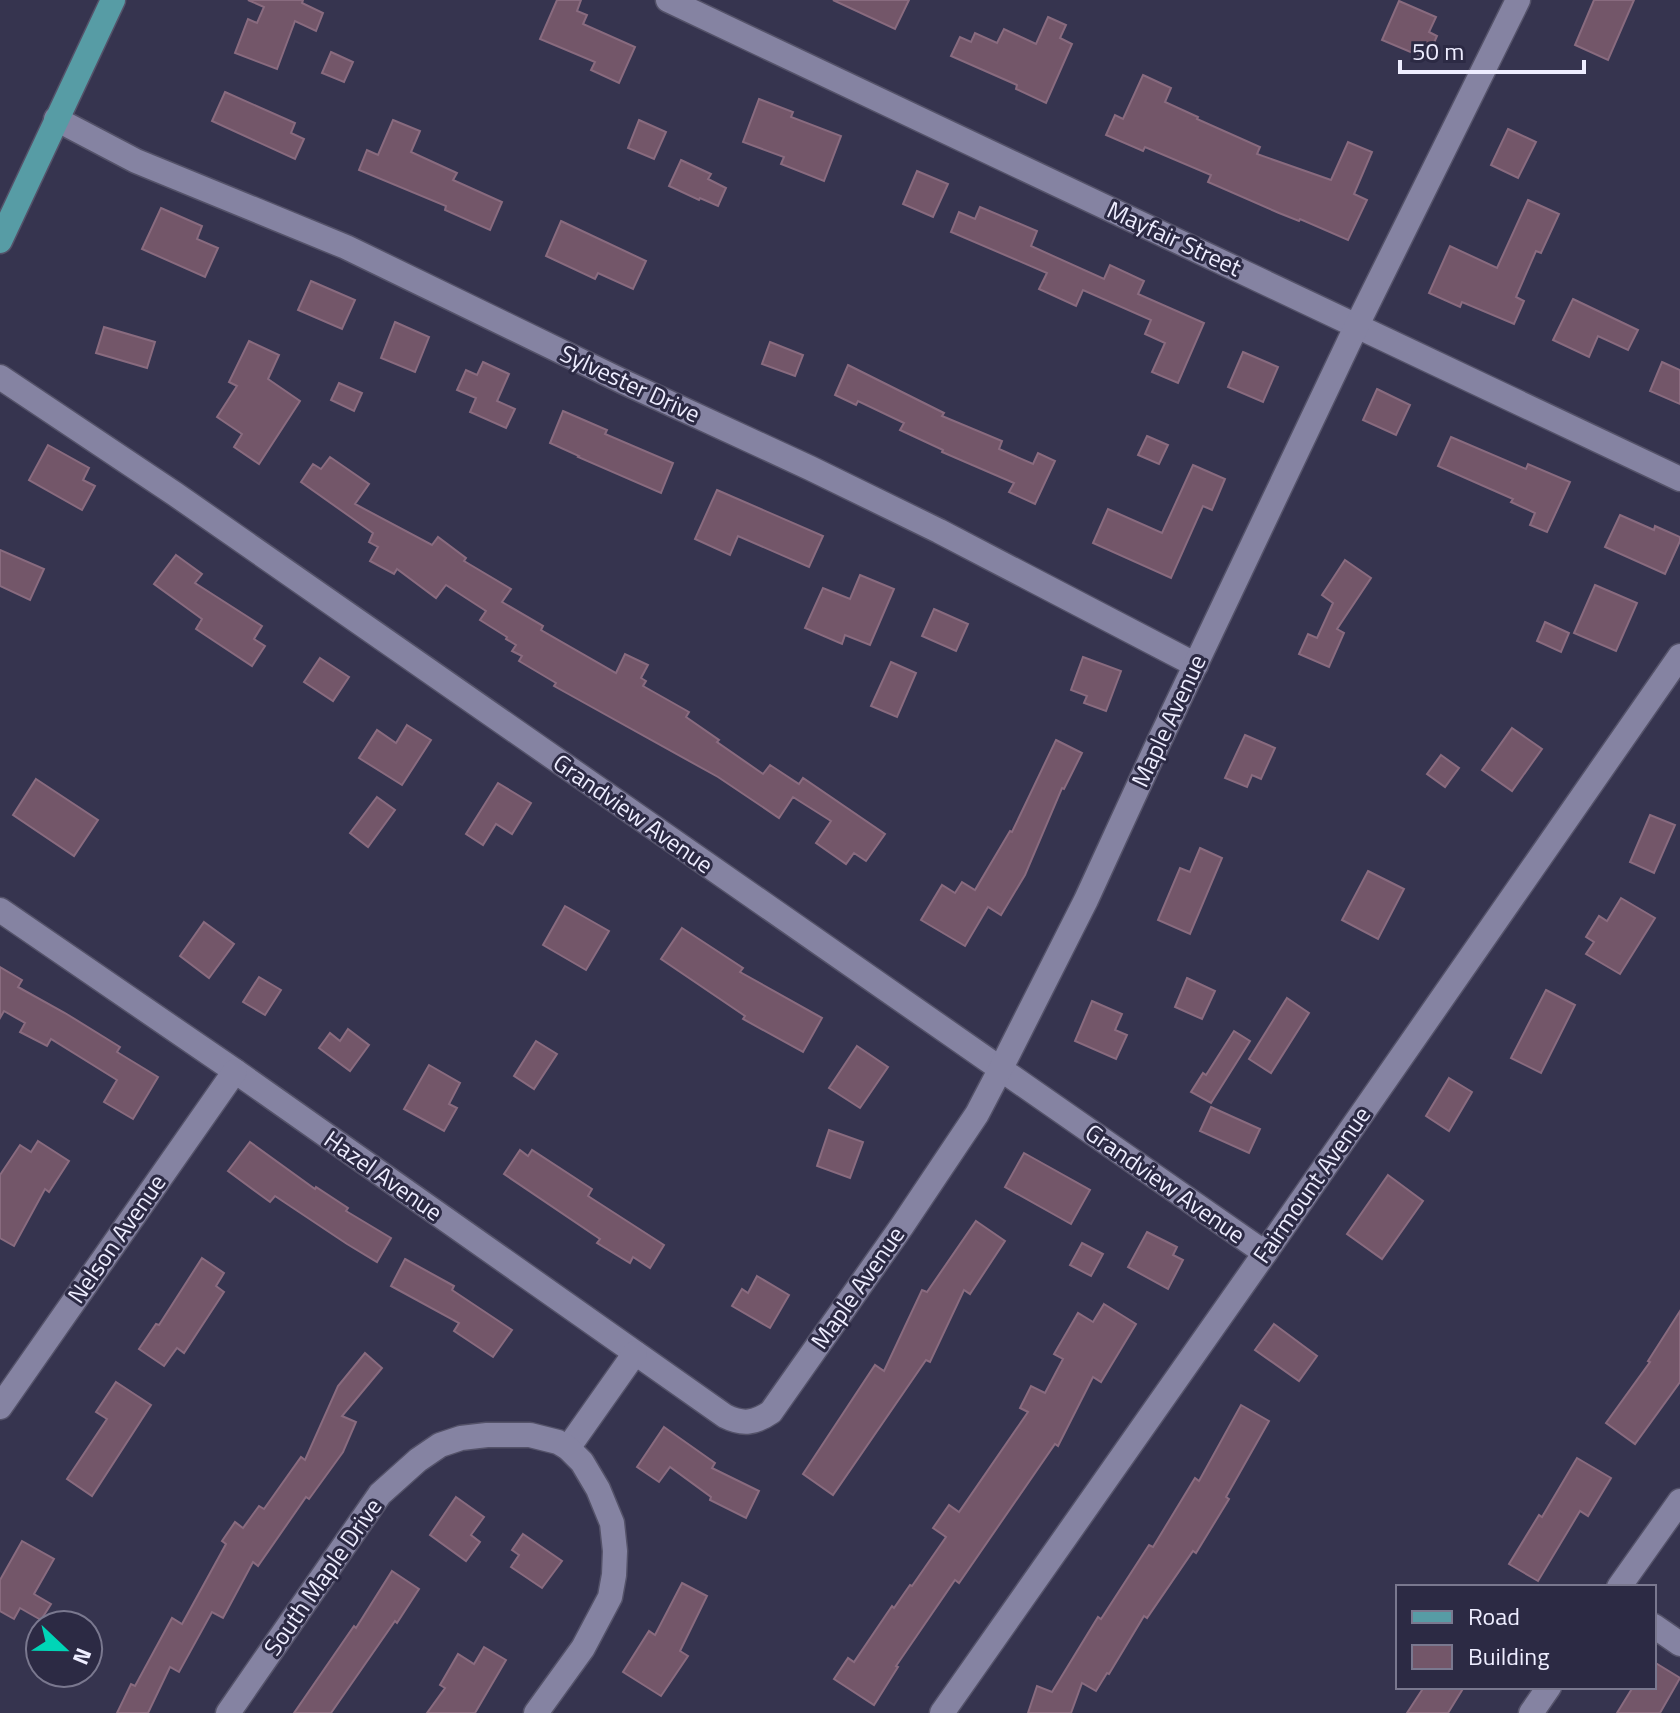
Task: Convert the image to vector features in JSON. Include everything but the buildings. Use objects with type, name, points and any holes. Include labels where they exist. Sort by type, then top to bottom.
[{"type":"main road","points":[[0,241],[113,0]]},
{"type":"street","name":"Mayfair Street","points":[[668,0],[1680,479]]},
{"type":"street","name":"Maple Avenue","points":[[769,1413],[977,1114],[1086,900],[1357,325],[1518,0]]},
{"type":"street","name":"Sylvester Drive","points":[[56,119],[136,161],[346,247],[810,468],[939,531],[1196,665]]},
{"type":"street","name":"Grandview Avenue","points":[[0,377],[175,494],[1265,1253]]},
{"type":"street","name":"Fairmount Avenue","points":[[942,1713],[1680,656]]},
{"type":"street","name":"Hazel Avenue","points":[[0,910],[235,1071],[725,1416],[743,1423],[758,1420],[769,1413]]},
{"type":"street","name":"Nelson Avenue","points":[[0,1407],[235,1071]]},
{"type":"street","points":[[536,1713],[583,1648],[610,1597],[615,1551],[612,1523],[598,1489],[582,1462],[568,1448],[635,1353]]},
{"type":"street","name":"South Maple Drive","points":[[228,1713],[380,1494],[418,1460],[440,1445],[461,1438],[487,1435],[530,1435],[558,1442],[568,1448]]},
{"type":"street","points":[[1620,1585],[1680,1501]]},
{"type":"street","points":[[1656,1627],[1680,1644]]},
{"type":"street","points":[[1531,1713],[1548,1689]]}]
